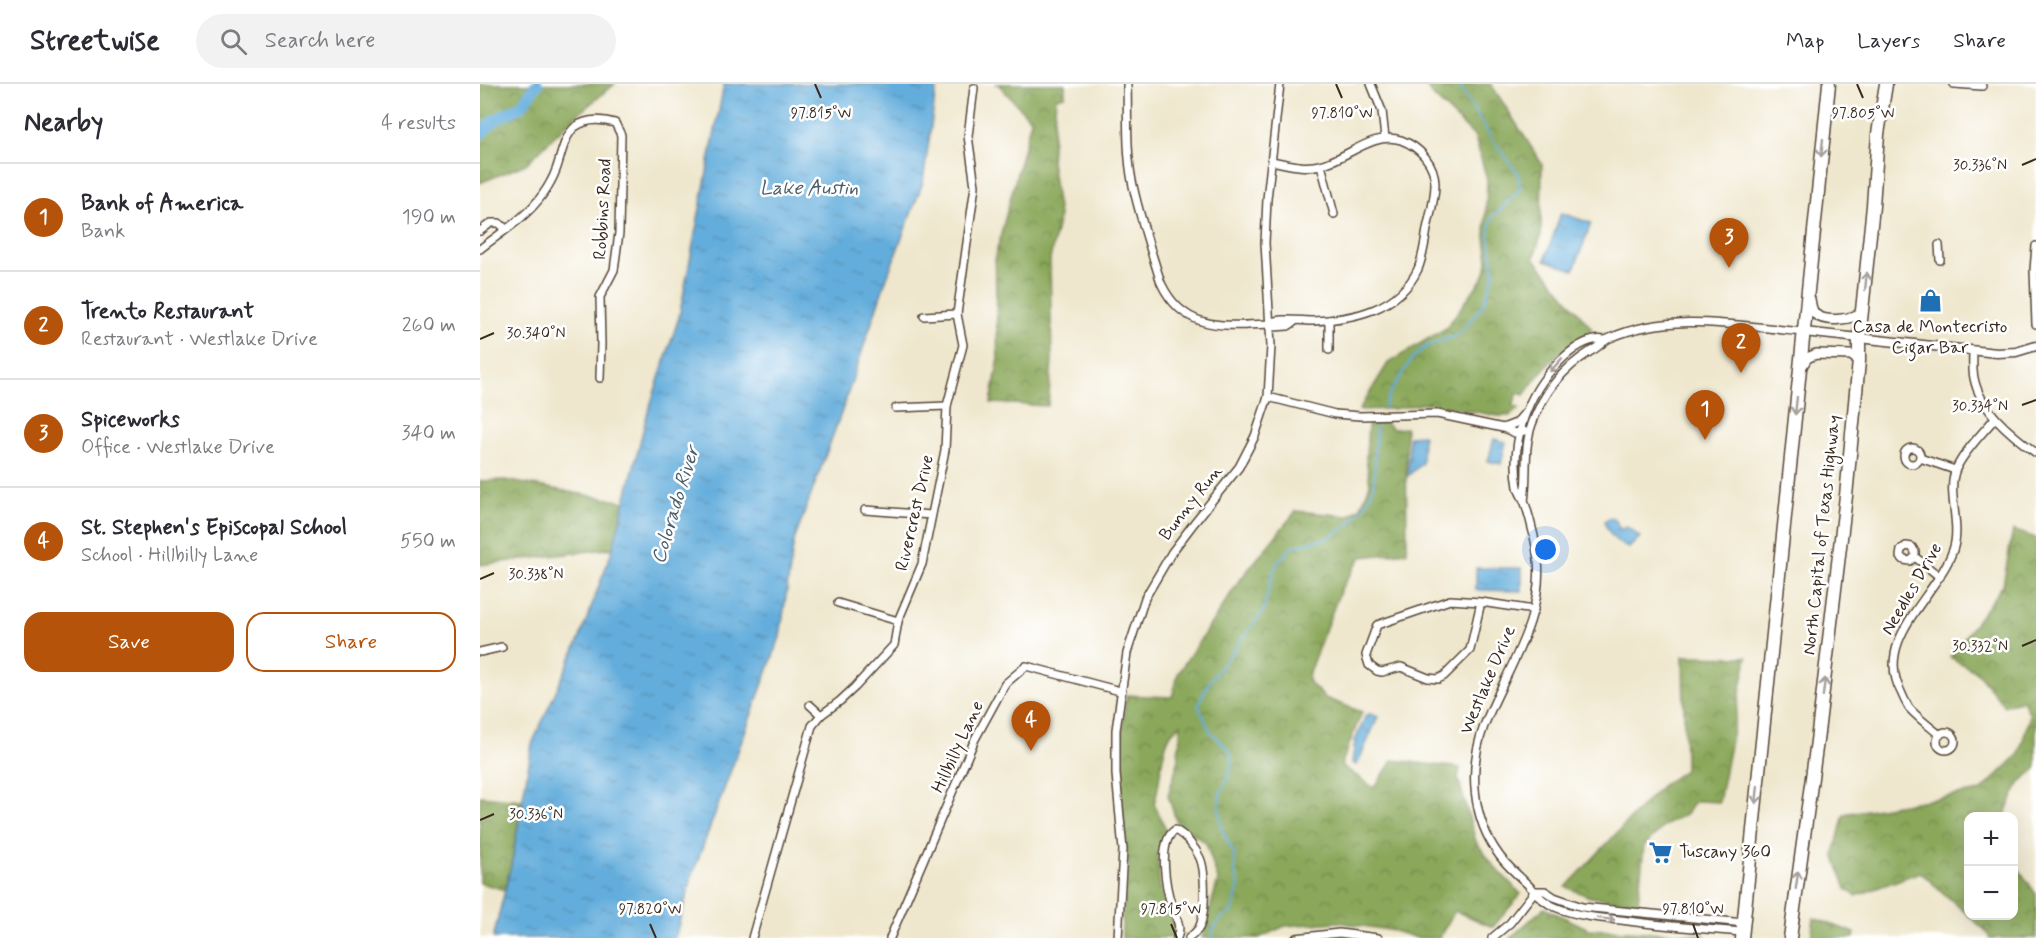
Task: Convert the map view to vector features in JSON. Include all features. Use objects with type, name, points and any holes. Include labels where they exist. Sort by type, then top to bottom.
[{"type":"highway","name":"North Capital of Texas Highway","points":[[1743,931],[1829,84]]},
{"type":"highway","name":"North Capital of Texas Highway","points":[[1790,938],[1817,741],[1846,496],[1859,361],[1859,339],[1874,206],[1878,134],[1886,84]]},
{"type":"main road","points":[[1808,285],[1810,304],[1816,315],[1827,318],[1851,318],[1863,311]]},
{"type":"main road","points":[[1800,371],[1811,355],[1851,356],[1859,361]]},
{"type":"street","points":[[1127,84],[1132,178],[1166,293],[1181,310],[1203,323],[1220,325],[1269,324],[1272,321],[1288,319],[1294,322],[1329,320],[1360,315],[1383,306],[1399,295],[1418,269],[1435,185],[1434,176],[1425,156],[1413,145],[1385,138],[1321,165],[1305,167],[1271,161]]},
{"type":"street","name":"Bunny Run","points":[[1118,938],[1123,850],[1116,774],[1116,730],[1127,652],[1145,598],[1178,545],[1239,467],[1255,436],[1268,397],[1271,346],[1265,243],[1280,84]]},
{"type":"street","points":[[1371,84],[1382,111],[1385,138]]},
{"type":"street","points":[[1953,84],[1982,86]]},
{"type":"street","name":"Rivercrest Drive","points":[[752,938],[812,726],[821,715],[840,702],[894,645],[898,621],[922,564],[945,450],[947,406],[963,345],[957,314],[975,186],[968,136],[974,88]]},
{"type":"street","name":"Robbins Road","points":[[506,229],[529,211],[544,193],[574,128],[587,121],[603,119],[615,123],[621,135],[620,234],[614,270],[600,297],[602,344],[600,378]]},
{"type":"street","points":[[1321,165],[1335,214]]},
{"type":"street","points":[[480,231],[491,223],[500,223],[506,229],[480,249]]},
{"type":"street","points":[[1939,245],[1940,260]]},
{"type":"street","points":[[2036,246],[2034,270],[2036,324]]},
{"type":"street","points":[[924,316],[957,314]]},
{"type":"street","points":[[1329,320],[1329,350]]},
{"type":"street","name":"Westlake Drive","points":[[1743,931],[1582,907],[1554,897],[1545,891],[1535,891],[1503,859],[1487,835],[1475,800],[1476,759],[1484,728],[1522,643],[1534,610],[1539,584],[1536,542],[1524,501],[1519,493],[1517,479],[1520,433],[1525,413],[1542,383],[1564,357],[1594,338],[1605,340],[1663,323],[1694,322],[1972,350],[2007,352],[2036,346]]},
{"type":"street","name":"Westlake Drive","points":[[1524,501],[1526,458],[1532,426],[1544,398],[1558,377],[1605,340]]},
{"type":"street","points":[[1972,350],[1974,380],[1980,395],[1995,418],[2036,453]]},
{"type":"street","points":[[1268,397],[1335,414],[1360,416],[1437,414],[1520,433],[1532,426]]},
{"type":"street","points":[[896,408],[947,406]]},
{"type":"street","points":[[1503,428],[1516,423],[1525,413]]},
{"type":"street","points":[[1920,458],[1955,470],[1995,418]]},
{"type":"street","name":"Needles Drive","points":[[1940,735],[1909,707],[1896,683],[1893,659],[1898,641],[1940,577],[1953,551],[1957,537],[1954,497],[1955,470]]},
{"type":"street","points":[[865,510],[931,515]]},
{"type":"street","points":[[1915,557],[1940,577]]},
{"type":"street","points":[[1481,602],[1470,650],[1444,676],[1438,679],[1428,678],[1401,667],[1382,672],[1369,665],[1366,655],[1377,625],[1450,600],[1481,602],[1534,610]]},
{"type":"street","points":[[838,603],[898,621]]},
{"type":"street","points":[[480,652],[502,647]]},
{"type":"street","name":"Hillbilly Lane","points":[[890,938],[975,739],[1005,684],[1026,666],[1120,691]]},
{"type":"street","points":[[810,705],[821,715]]},
{"type":"street","points":[[1178,938],[1180,928],[1172,907],[1164,860],[1166,843],[1172,831],[1175,830],[1192,844],[1200,858],[1203,873],[1202,916],[1199,928],[1189,938]]},
{"type":"street","points":[[1492,938],[1510,923],[1535,891]]},
{"type":"street","points":[[1296,938],[1339,933],[1377,938]]},
{"type":"green space","points":[[480,84],[615,84],[572,119],[526,164],[480,183]]},
{"type":"green space","points":[[998,84],[1065,84],[1065,96],[1056,98],[1051,161],[1059,216],[1050,260],[1052,362],[1048,406],[991,403],[998,363],[995,257],[1031,120]]},
{"type":"green space","points":[[1425,84],[1491,84],[1542,164],[1541,235],[1534,258],[1592,329],[1554,358],[1524,395],[1518,393],[1513,406],[1519,408],[1510,416],[1498,416],[1427,403],[1393,409],[1359,410],[1388,363],[1446,328],[1484,276],[1488,260],[1485,237],[1487,180],[1475,137],[1432,95]]},
{"type":"green space","points":[[1385,422],[1392,429],[1406,428],[1407,552],[1361,557],[1341,589],[1309,672],[1308,681],[1325,698],[1362,712],[1341,765],[1374,788],[1393,760],[1460,768],[1458,778],[1476,842],[1494,866],[1521,894],[1493,927],[1455,911],[1439,938],[1417,938],[1394,931],[1338,922],[1285,926],[1259,938],[1202,938],[1218,880],[1206,843],[1177,823],[1168,795],[1177,765],[1181,724],[1167,741],[1154,804],[1167,831],[1157,855],[1160,887],[1176,930],[1173,938],[1122,938],[1122,918],[1129,869],[1118,773],[1126,695],[1172,697],[1178,673],[1240,580],[1296,511],[1348,516],[1361,507],[1370,484],[1366,458],[1368,424]]},
{"type":"green space","points":[[505,480],[625,502],[613,548],[480,565],[480,481]]},
{"type":"green space","points":[[2013,530],[2036,538],[2036,769],[2020,782],[2006,812],[1964,812],[1964,911],[1920,872],[1856,896],[1846,889],[1834,854],[1844,814],[1981,791],[2019,754],[2030,715],[2023,700],[2004,706],[1978,673],[1950,657],[2003,585]]},
{"type":"green space","points":[[1683,656],[1747,657],[1719,802],[1696,801],[1687,813],[1664,826],[1644,846],[1638,903],[1590,897],[1566,887],[1661,786],[1685,770]]},
{"type":"green space","points":[[480,796],[522,800],[505,890],[480,883]]},
{"type":"green space","points":[[2018,868],[2036,894],[2036,938],[1990,938],[1974,920],[2018,920]]},
{"type":"green space","points":[[1544,908],[1589,929],[1705,935],[1704,938],[1510,938]]},
{"type":"green space","points":[[1814,918],[1855,933],[1854,938],[1811,938]]},
{"type":"water","name":"Lake Austin","points":[[724,84],[937,84],[923,182],[794,541],[780,637],[692,876],[675,938],[493,938],[512,862],[532,744],[579,640],[613,548],[647,415],[679,317]]},
{"type":"water","points":[[1561,213],[1591,223],[1574,270],[1545,260]]},
{"type":"water","points":[[1423,435],[1422,463],[1408,476],[1409,436]]},
{"type":"water","points":[[1494,439],[1506,442],[1501,464],[1488,461]]},
{"type":"water","points":[[1612,517],[1620,529],[1627,527],[1640,537],[1629,548],[1617,541],[1608,530],[1604,521]]},
{"type":"water","points":[[1476,568],[1522,568],[1522,591],[1476,590]]},
{"type":"water","points":[[1366,715],[1378,717],[1357,765],[1352,763],[1355,741]]},
{"type":"waterway","points":[[480,134],[495,120],[521,106],[537,84]]},
{"type":"waterway","points":[[1384,408],[1390,393],[1411,360],[1425,347],[1458,335],[1483,305],[1494,274],[1489,236],[1491,219],[1520,189],[1518,173],[1492,139],[1458,84]]},
{"type":"waterway","points":[[1212,938],[1214,927],[1231,912],[1239,884],[1235,873],[1234,853],[1222,830],[1219,810],[1220,793],[1226,784],[1232,761],[1229,750],[1210,731],[1198,705],[1209,682],[1263,612],[1278,562],[1293,546],[1329,538],[1352,522],[1370,497],[1374,483],[1376,427]]},
{"type":"place","name":"Spiceworks","points":[[1729,268]]},
{"type":"place","name":"Casa de Montecristo Cigar Bar","points":[[1930,301]]},
{"type":"place","name":"Trento Restaurant","points":[[1741,373]]},
{"type":"place","name":"Bank of America","points":[[1705,440]]},
{"type":"place","name":"St. Stephen's Episcopal School","points":[[1031,751]]},
{"type":"place","name":"Tuscany 360","points":[[1661,852]]},
{"type":"water label","name":"Colorado River","points":[[676,505]]}]
